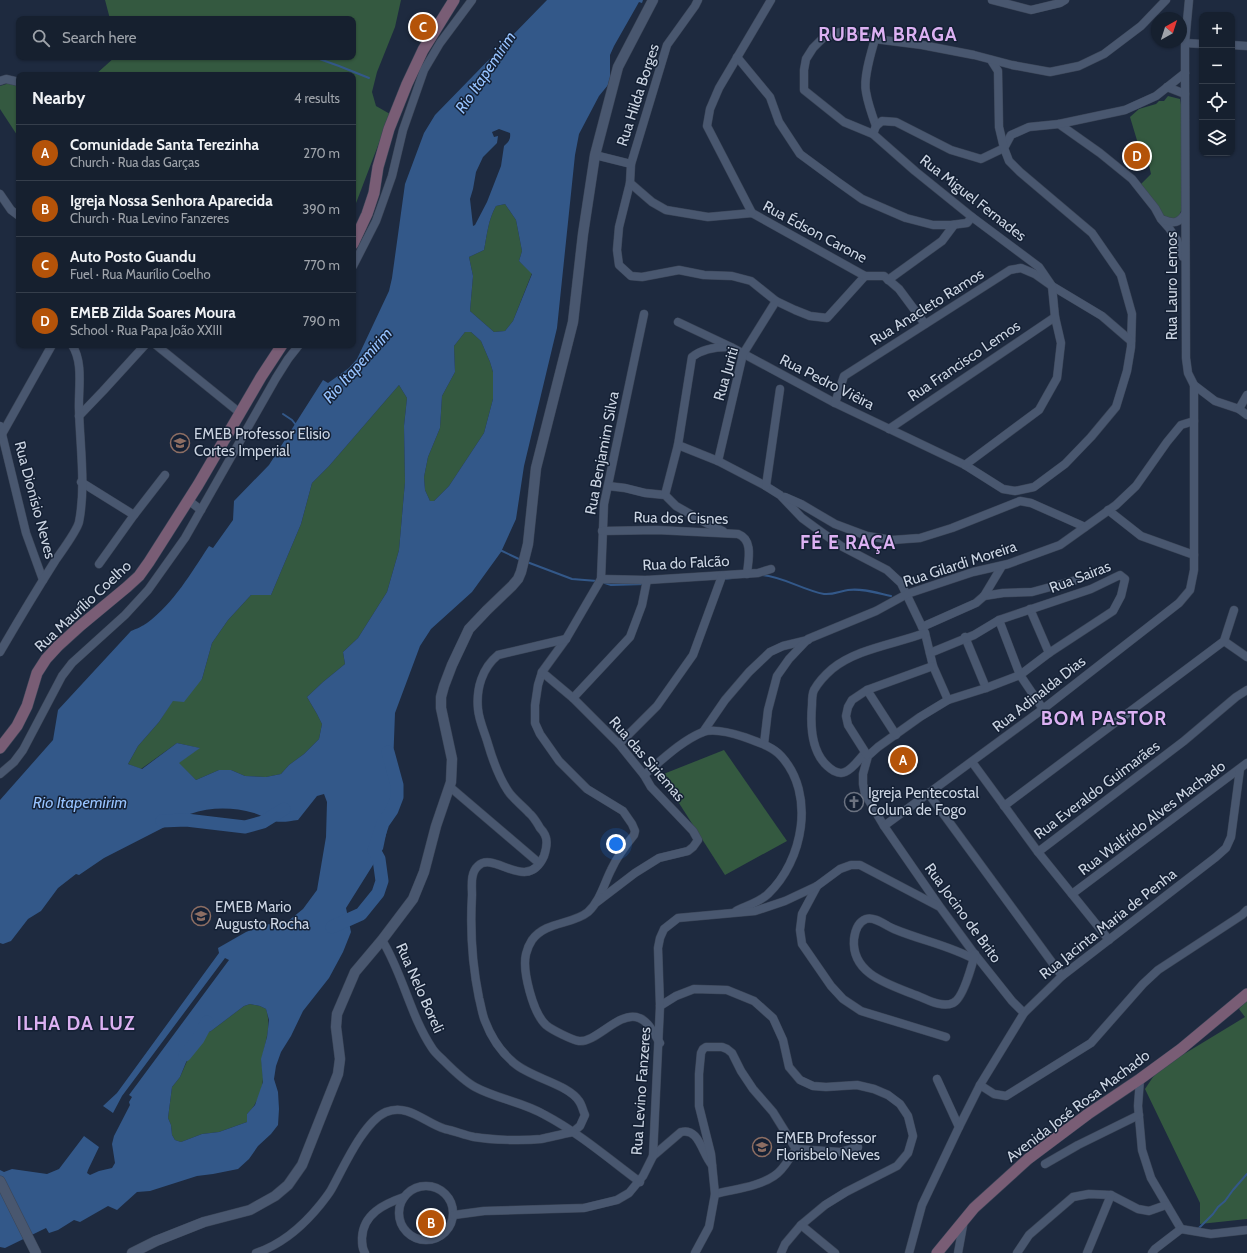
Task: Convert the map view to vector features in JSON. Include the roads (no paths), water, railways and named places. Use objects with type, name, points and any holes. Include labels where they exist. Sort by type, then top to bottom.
[{"type":"main road","points":[[356,238],[367,214],[374,193],[378,167],[389,129],[423,50],[451,1]]},
{"type":"main road","name":"Rua Maurílio Coelho","points":[[0,748],[17,726],[27,706],[37,673],[46,659],[58,646],[139,576],[149,562],[280,349]]},
{"type":"main road","name":"Avenida José Rosa Machado","points":[[937,1253],[974,1208],[1028,1159],[1088,1114],[1181,1049],[1247,994]]},
{"type":"street","points":[[356,260],[376,221],[388,189],[402,130],[424,70],[440,43],[472,0]]},
{"type":"street","points":[[132,1253],[156,1241],[204,1222],[250,1210],[275,1196],[288,1185],[302,1166],[338,1074],[340,1059],[336,1027],[337,1014],[355,972],[382,940],[413,899],[424,872],[436,826],[450,787],[452,760],[441,708],[441,697],[452,665],[469,629],[512,586],[518,579],[521,572],[528,544],[536,468],[573,322],[583,234],[595,155],[618,67],[653,0]]},
{"type":"street","name":"Rua Hilda Borges","points":[[698,0],[667,45],[630,164],[630,183],[619,227],[617,250],[620,265],[630,276],[642,277],[679,270],[704,275],[732,276],[751,280],[776,301]]},
{"type":"street","points":[[752,214],[707,126],[710,109],[719,88],[770,0]]},
{"type":"street","points":[[992,0],[1030,10],[1060,3],[1065,0]]},
{"type":"street","points":[[874,130],[844,122],[804,90],[804,70],[806,59],[813,48],[823,38],[840,32],[875,39],[922,45],[1050,72],[1079,66],[1104,54],[1141,26],[1166,0]]},
{"type":"street","name":"Rua Lauro Lemos","points":[[1187,22],[1189,0]]},
{"type":"street","points":[[874,130],[865,91],[869,60],[875,39]]},
{"type":"street","points":[[1187,43],[1199,44]]},
{"type":"street","points":[[1235,45],[1247,46]]},
{"type":"street","name":"Rua Lauro Lemos","points":[[1185,48],[1186,358],[1188,373],[1194,385],[1194,570]]},
{"type":"street","points":[[738,57],[770,96],[779,122],[800,154],[862,199],[913,220],[933,225],[954,225],[967,223],[972,217]]},
{"type":"street","name":"Rua Pedro Viêira","points":[[678,322],[730,347],[835,403],[965,465],[1004,488],[1015,491],[1034,487],[1065,464],[1091,437],[1116,407],[1127,371],[1131,341],[1132,314],[1121,274],[1092,232],[1020,172],[1009,161],[999,127],[998,71],[991,60]]},
{"type":"street","points":[[874,130],[882,121],[896,122],[951,150],[981,159],[1004,148],[1011,135],[1029,127],[1060,124],[1125,110],[1156,96],[1185,73]]},
{"type":"street","points":[[0,81],[6,79],[16,81]]},
{"type":"street","points":[[1167,87],[1185,94]]},
{"type":"street","points":[[1060,124],[1100,153],[1132,179],[1177,240],[1185,263]]},
{"type":"street","name":"Rua Miguel Fernades","points":[[874,130],[915,171],[972,217],[1039,267],[1052,286]]},
{"type":"street","points":[[595,155],[630,164]]},
{"type":"street","name":"Rua Édson Carone","points":[[630,183],[652,202],[666,210],[708,217],[752,214],[865,276],[884,276],[888,280]]},
{"type":"street","points":[[0,194],[11,210],[16,214]]},
{"type":"street","points":[[1161,219],[1174,223],[1180,221],[1185,214]]},
{"type":"street","points":[[925,324],[899,289],[888,280],[942,241],[954,225]]},
{"type":"street","name":"Rua Anacleto Ramos","points":[[835,403],[844,376],[1010,270],[1021,268],[1035,274],[1102,316],[1131,341]]},
{"type":"street","points":[[776,301],[810,316],[827,318],[865,276]]},
{"type":"street","points":[[965,465],[1039,410],[1057,378],[1061,343],[1055,317],[1052,286]]},
{"type":"street","name":"Rua Juriti","points":[[718,461],[743,354],[776,301]]},
{"type":"street","name":"Rua Benjamim Silva","points":[[542,672],[566,639],[601,578],[604,504],[644,314]]},
{"type":"street","name":"Rua Francisco Lemos","points":[[889,429],[1055,317]]},
{"type":"street","points":[[665,495],[678,445],[692,357],[705,350],[730,347]]},
{"type":"street","points":[[1,430],[50,348]]},
{"type":"street","points":[[0,652],[43,580],[79,524],[82,449],[79,416],[79,368],[76,351],[74,348]]},
{"type":"street","points":[[79,416],[142,348]]},
{"type":"street","points":[[160,348],[240,413]]},
{"type":"street","points":[[0,774],[14,762],[23,750],[62,676],[72,663],[125,615],[148,590],[185,538],[288,359],[297,348]]},
{"type":"street","points":[[280,349],[288,359]]},
{"type":"street","points":[[1194,385],[1215,401],[1239,409],[1247,415]]},
{"type":"street","points":[[766,486],[780,389]]},
{"type":"street","points":[[1239,409],[1247,395]]},
{"type":"street","name":"Rua Gilardi Moreira","points":[[764,744],[768,710],[777,676],[789,659],[808,639],[876,611],[907,594],[974,572],[1002,566],[1060,545],[1116,505],[1136,486],[1181,425],[1194,421]]},
{"type":"street","name":"Rua Dionísio Neves","points":[[1,430],[26,533],[43,580]]},
{"type":"street","points":[[678,445],[718,461],[780,495],[801,504],[835,524],[867,536],[892,540],[920,538],[952,528],[1020,501],[1031,503],[1085,526]]},
{"type":"street","points":[[99,564],[165,475]]},
{"type":"street","points":[[81,482],[134,515]]},
{"type":"street","points":[[608,486],[665,495],[676,506],[708,524],[728,532]]},
{"type":"street","points":[[780,495],[802,518],[817,529],[841,546],[887,570],[901,583],[923,630],[933,666],[948,700]]},
{"type":"street","points":[[188,500],[201,510]]},
{"type":"street","points":[[1108,510],[1141,536],[1194,555]]},
{"type":"street","name":"Rua dos Cisnes","points":[[602,531],[657,530],[728,532],[738,534],[745,540],[750,551],[746,574]]},
{"type":"street","points":[[923,630],[976,603],[984,596],[1002,566]]},
{"type":"street","name":"Rua do Falcão","points":[[601,578],[647,580],[758,573],[771,569]]},
{"type":"street","name":"Rua Adinalda Dias","points":[[884,826],[1043,710],[1179,603],[1190,590],[1194,570]]},
{"type":"street","name":"Rua Sairas","points":[[923,630],[905,640],[852,656],[831,669],[820,681],[813,691],[811,722],[813,739],[819,754],[827,767],[839,774],[845,773],[866,754],[896,735],[920,717],[948,700],[1020,675],[1049,653],[1113,611],[1120,596],[1124,579],[1120,575],[1091,590],[999,620],[974,635],[965,637],[930,653]]},
{"type":"street","points":[[620,744],[657,706],[693,655],[722,576]]},
{"type":"street","points":[[573,698],[630,638],[642,605],[647,580]]},
{"type":"street","points":[[984,596],[1003,593],[1032,592],[1076,580]]},
{"type":"street","points":[[1030,609],[1049,653]]},
{"type":"street","points":[[1004,806],[1224,641],[1234,610]]},
{"type":"street","points":[[999,620],[1020,675],[1043,710]]},
{"type":"street","points":[[965,637],[986,688]]},
{"type":"street","points":[[256,1253],[269,1249],[301,1226],[330,1192],[352,1150],[372,1123],[385,1113],[394,1110],[407,1110],[441,1128],[474,1137],[502,1140],[540,1139],[573,1132],[580,1126],[584,1115],[580,1101],[575,1096],[564,1089],[534,1076],[515,1063],[494,1040],[484,1020],[471,941],[470,921],[473,874],[478,867],[483,863],[489,863],[520,872],[529,871],[543,858],[547,848],[545,835],[531,814],[509,793],[496,770],[478,710],[478,689],[483,672],[490,661],[498,655],[566,639]]},
{"type":"street","points":[[644,775],[684,743],[703,732],[725,700],[748,672],[770,652],[783,646],[808,639]]},
{"type":"street","points":[[1224,641],[1247,657]]},
{"type":"street","points":[[866,754],[848,725],[846,716],[848,707],[852,700],[866,690],[933,666]]},
{"type":"street","points":[[542,672],[538,685],[535,705],[535,723],[540,734],[559,761],[587,789],[623,811],[635,831],[618,855],[596,902],[587,912],[576,918],[557,923],[541,931],[532,940],[526,954],[526,968],[536,1010],[546,1025],[579,1041],[588,1039],[622,1019],[634,1016],[643,1019],[650,1026],[660,1043]]},
{"type":"street","name":"Rua das Siriemas","points":[[542,672],[573,698],[620,744],[644,775],[651,787],[693,831],[698,840],[688,851],[660,858],[635,873],[596,902]]},
{"type":"street","points":[[866,690],[896,735]]},
{"type":"street","name":"Rua Everaldo Guimarães","points":[[1038,852],[1184,741],[1236,697],[1247,690]]},
{"type":"street","points":[[703,732],[716,731],[736,735],[764,744],[780,755],[792,770],[800,796],[802,816],[798,843],[780,882],[767,896],[733,912]]},
{"type":"street","name":"Rua Jocino de Brito","points":[[866,754],[862,784],[865,794],[884,826],[975,956],[1012,1001],[1024,1013]]},
{"type":"street","points":[[972,762],[1038,852],[1109,940]]},
{"type":"street","name":"Rua Walfrido Alves Machado","points":[[1072,894],[1247,763]]},
{"type":"street","name":"Rua Jacinta Maria de Penha","points":[[909,1253],[922,1205],[980,1085],[1024,1013],[1062,976],[1226,848],[1231,837],[1240,769]]},
{"type":"street","points":[[450,787],[539,863]]},
{"type":"street","points":[[928,793],[1062,976]]},
{"type":"street","points":[[940,907],[860,865],[851,864],[840,869],[817,886],[802,914],[800,930],[802,944],[831,986],[843,999],[861,1011],[946,1037]]},
{"type":"street","name":"Rua Levino Fanzeres","points":[[454,1215],[484,1211],[584,1208],[617,1200],[629,1193],[640,1182],[653,1156],[660,1043],[658,948],[664,929],[678,918],[755,911],[785,901],[817,886]]},
{"type":"street","points":[[980,1085],[994,1094],[1006,1096],[1091,1043],[1143,984],[1158,970],[1247,910]]},
{"type":"street","points":[[867,919],[875,919],[895,929],[975,956],[966,982],[957,1000],[954,1003],[942,1005],[880,981],[863,969],[856,956],[854,943],[855,932],[860,924],[867,919]]},
{"type":"street","name":"Rua Nelo Boreli","points":[[382,940],[390,952],[418,1020],[432,1049],[450,1067],[474,1086],[492,1094],[523,1104],[546,1115],[573,1132],[640,1182]]},
{"type":"street","points":[[660,1006],[676,996],[694,988],[726,990],[754,1001],[773,1018],[783,1040],[789,1067],[800,1080],[813,1086],[826,1087],[857,1085],[874,1089],[888,1095],[900,1104],[908,1116],[913,1136],[908,1153],[897,1166],[825,1204],[801,1225],[785,1244],[781,1253]]},
{"type":"street","points":[[695,1253],[709,1227],[715,1194],[711,1154],[699,1106],[701,1053],[703,1049],[706,1047],[722,1047],[732,1053],[741,1071],[753,1089],[773,1112],[796,1150]]},
{"type":"street","points":[[937,1079],[959,1128]]},
{"type":"street","points":[[1140,1079],[1138,1106],[1142,1150],[1151,1178],[1181,1229]]},
{"type":"street","points":[[1045,1164],[1078,1145],[1139,1115]]},
{"type":"street","points":[[653,1156],[681,1132],[686,1130],[697,1137],[707,1160],[712,1165]]},
{"type":"street","points":[[796,1150],[840,1152],[858,1147]]},
{"type":"street","points":[[715,1194],[759,1183],[774,1176],[782,1169],[796,1150]]},
{"type":"street","points":[[0,1181],[35,1249]]},
{"type":"street","points":[[425,1186],[434,1187],[443,1191],[449,1197],[453,1206],[454,1215],[450,1228],[440,1237],[432,1240],[423,1241],[414,1238],[407,1233],[399,1217],[399,1208],[404,1197],[416,1188],[425,1186]]},
{"type":"street","points":[[1017,1253],[1029,1235],[1073,1197],[1089,1194],[1111,1195],[1138,1209],[1149,1211],[1166,1205]]},
{"type":"street","points":[[1087,1253],[1111,1195]]},
{"type":"street","points":[[365,1253],[362,1248],[362,1232],[365,1222],[375,1212],[388,1203],[404,1197]]},
{"type":"street","points":[[958,1253],[964,1219]]},
{"type":"street","points":[[801,1225],[835,1253]]},
{"type":"street","points":[[1152,1253],[1181,1229],[1211,1234],[1247,1230]]},
{"type":"water","name":"Rio Itapemirim","points":[[547,0],[643,0],[642,3],[639,2],[614,46],[610,55],[610,78],[608,85],[599,96],[579,134],[575,155],[557,328],[524,466],[516,519],[501,552],[472,592],[431,629],[420,646],[395,713],[392,792],[383,849],[346,908],[351,932],[343,952],[329,978],[303,1011],[291,1036],[281,1052],[276,1066],[274,1079],[278,1092],[278,1125],[258,1146],[249,1159],[238,1169],[197,1176],[150,1191],[137,1192],[117,1210],[108,1206],[80,1222],[74,1220],[58,1230],[49,1233],[46,1228],[5,1248],[0,1247],[0,1170],[4,1172],[12,1169],[47,1174],[59,1169],[84,1136],[99,1147],[87,1173],[90,1175],[112,1168],[115,1163],[112,1144],[114,1136],[130,1105],[129,1102],[132,1097],[129,1095],[229,960],[225,958],[122,1096],[113,1113],[103,1106],[117,1093],[219,953],[218,948],[246,932],[263,925],[287,922],[303,909],[317,890],[326,837],[327,802],[324,794],[317,796],[298,820],[280,822],[254,813],[238,810],[206,810],[190,814],[104,858],[79,875],[76,874],[58,888],[41,911],[28,919],[11,941],[3,944],[0,943],[0,800],[53,740],[58,710],[131,631],[147,623],[166,606],[189,577],[209,546],[213,548],[233,520],[234,501],[269,465],[323,380],[328,383],[349,368],[357,359],[389,291],[405,184],[424,133],[435,115]],"holes":[[[499,129],[510,133],[510,137],[509,141],[504,146],[501,166],[487,202],[475,225],[473,226],[470,199],[476,172],[483,157],[497,143],[498,136],[494,137],[492,132]],[[505,204],[516,220],[522,251],[519,261],[532,274],[513,321],[505,331],[494,332],[470,311],[473,276],[469,257],[484,250],[489,222],[496,206]],[[465,332],[471,332],[481,341],[493,372],[493,399],[484,433],[449,486],[434,501],[430,501],[425,490],[424,477],[428,457],[440,428],[442,396],[455,372],[454,346]],[[399,385],[407,398],[404,426],[405,482],[399,550],[387,592],[358,638],[343,652],[345,664],[307,697],[322,724],[319,739],[304,754],[289,765],[281,774],[266,777],[245,776],[231,770],[219,770],[196,780],[179,763],[200,748],[177,743],[142,769],[128,764],[138,746],[159,722],[173,701],[184,702],[202,679],[212,643],[228,620],[251,595],[271,595],[301,524],[312,483],[329,466]],[[250,1004],[266,1009],[269,1020],[267,1037],[261,1059],[263,1082],[255,1105],[247,1114],[247,1122],[219,1132],[202,1134],[181,1142],[175,1140],[172,1135],[171,1125],[168,1118],[172,1087],[180,1077],[198,1036],[211,1031],[244,1006]]]},
{"type":"waterway","points":[[322,60],[354,72]]},
{"type":"waterway","points":[[356,73],[369,78]]},
{"type":"waterway","points":[[283,414],[292,420],[296,425]]},
{"type":"waterway","points":[[500,550],[521,560]]},
{"type":"waterway","points":[[527,562],[572,579],[597,581]]},
{"type":"waterway","points":[[762,575],[778,578],[824,594],[848,590],[859,590],[891,596]]},
{"type":"waterway","points":[[723,579],[732,578]]},
{"type":"waterway","points":[[602,582],[611,585],[645,584]]},
{"type":"waterway","name":"Rio Itapemirim","points":[[332,927],[361,914],[378,893],[382,881],[379,859],[374,850],[383,823],[392,810],[397,797],[397,785],[388,752]]},
{"type":"waterway","name":"Rio Itapemirim","points":[[162,821],[186,820],[245,827],[263,822],[284,809]]},
{"type":"waterway","name":"Rio Itapemirim","points":[[185,1055],[198,1039],[207,1022]]},
{"type":"waterway","points":[[1198,1229],[1225,1201],[1247,1174]]},
{"type":"place","name":"Auto Posto Guandu","points":[[423,27]]},
{"type":"place","name":"EMEB Zilda Soares Moura","points":[[1137,156]]},
{"type":"place","name":"EMEB Professor Elisio Cortes Imperial","points":[[180,443]]},
{"type":"place","name":"Comunidade Santa Terezinha","points":[[903,760]]},
{"type":"place","name":"Igreja Pentecostal Coluna de Fogo","points":[[854,802]]},
{"type":"place","name":"EMEB Mario Augusto Rocha","points":[[201,916]]},
{"type":"place","name":"EMEB Professor Florisbelo Neves","points":[[762,1147]]},
{"type":"place","name":"Igreja Nossa Senhora Aparecida","points":[[431,1223]]},
{"type":"district","name":"RUBEM BRAGA","points":[[888,34]]},
{"type":"district","name":"FÉ E RAÇA","points":[[848,542]]},
{"type":"district","name":"BOM PASTOR","points":[[1104,718]]},
{"type":"district","name":"ILHA DA LUZ","points":[[76,1023]]}]
